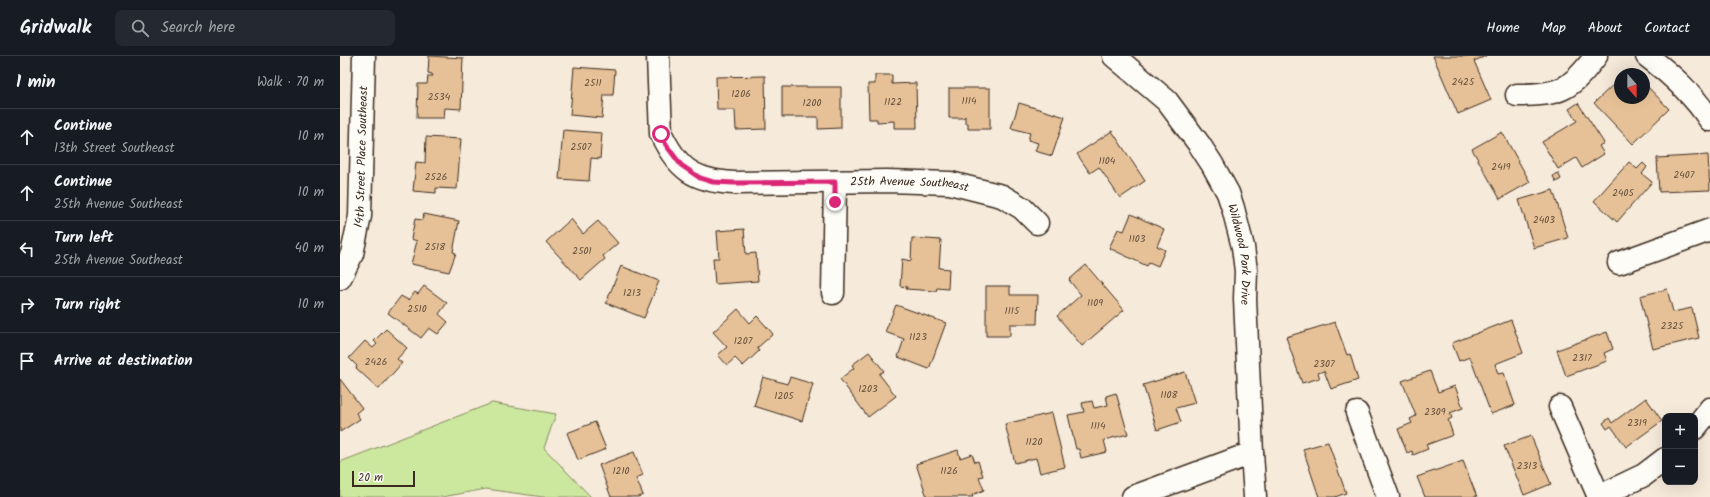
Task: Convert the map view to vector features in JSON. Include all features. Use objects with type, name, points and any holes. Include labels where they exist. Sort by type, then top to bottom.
[{"type":"street","name":"14th Street Place Southeast","points":[[340,278],[352,254],[360,216],[364,56]]},
{"type":"street","name":"25th Avenue Southeast","points":[[658,56],[661,134],[666,145],[681,165],[700,178],[713,182],[734,183],[887,181],[950,183],[1002,196],[1022,208],[1037,223]]},
{"type":"street","name":"Wildwood Park Drive","points":[[1114,56],[1167,101],[1212,164],[1230,200],[1243,246],[1246,271],[1245,299],[1255,497]]},
{"type":"street","points":[[1517,94],[1536,95],[1562,90],[1573,84],[1580,77],[1596,56]]},
{"type":"street","points":[[1647,56],[1677,80],[1699,103],[1710,120]]},
{"type":"street","points":[[833,293],[835,182]]},
{"type":"street","points":[[1619,263],[1710,230]]},
{"type":"street","points":[[1560,407],[1599,497],[1644,475],[1662,461]]},
{"type":"street","points":[[1698,424],[1710,409]]},
{"type":"street","points":[[1357,413],[1388,497]]},
{"type":"street","points":[[1133,497],[1252,453]]},
{"type":"green space","points":[[492,403],[556,414],[544,448],[591,497],[543,497],[486,489],[442,497],[340,497],[340,462]]},
{"type":"building","points":[[429,56],[463,58],[461,109],[445,108],[444,118],[417,118],[418,84],[427,84],[428,76],[433,76],[432,74],[428,73]]},
{"type":"building","points":[[1433,56],[1486,56],[1474,61],[1491,100],[1458,114]]},
{"type":"building","points":[[574,67],[615,70],[613,95],[604,95],[602,118],[570,115]]},
{"type":"building","points":[[875,75],[892,75],[892,84],[916,83],[917,128],[894,128],[894,121],[877,122],[877,119],[869,119],[868,84],[875,84]]},
{"type":"building","points":[[765,76],[766,129],[736,130],[735,110],[717,110],[716,77]]},
{"type":"building","points":[[1614,84],[1614,104],[1650,104],[1650,89],[1669,109],[1633,144],[1594,103]]},
{"type":"building","points":[[782,87],[841,87],[841,128],[818,129],[818,117],[782,117]]},
{"type":"building","points":[[949,88],[990,88],[990,129],[968,129],[968,123],[965,123],[965,116],[963,118],[949,118]]},
{"type":"building","points":[[1019,103],[1065,117],[1052,156],[1035,151],[1038,143],[1028,140],[1030,133],[1011,128]]},
{"type":"building","points":[[1578,103],[1604,143],[1599,146],[1604,154],[1582,168],[1576,158],[1558,169],[1542,142],[1577,121],[1569,109]]},
{"type":"building","points":[[563,130],[602,133],[600,159],[591,158],[589,181],[559,179]]},
{"type":"building","points":[[1112,131],[1145,181],[1120,198],[1099,167],[1090,173],[1077,154]]},
{"type":"building","points":[[1502,132],[1530,182],[1500,199],[1472,149]]},
{"type":"building","points":[[426,137],[461,139],[457,189],[436,188],[436,193],[413,191],[416,162],[425,163]]},
{"type":"building","points":[[1708,155],[1710,190],[1659,192],[1657,158]]},
{"type":"building","points":[[1629,162],[1637,169],[1643,163],[1647,167],[1642,174],[1652,182],[1617,222],[1594,201]]},
{"type":"building","points":[[1558,173],[1561,179],[1556,182],[1553,176]]},
{"type":"building","points":[[1553,190],[1568,238],[1534,248],[1519,200]]},
{"type":"building","points":[[424,214],[459,221],[453,252],[456,253],[449,272],[411,264],[417,241],[411,239],[415,219],[422,220]]},
{"type":"building","points":[[1131,214],[1164,229],[1157,246],[1165,250],[1158,266],[1149,262],[1147,266],[1109,248],[1118,229],[1124,231]]},
{"type":"building","points":[[571,219],[583,234],[598,221],[618,243],[603,256],[605,259],[581,280],[546,242]]},
{"type":"building","points":[[744,229],[746,254],[756,253],[758,281],[715,284],[713,258],[719,258],[717,231]]},
{"type":"building","points":[[912,238],[941,240],[939,268],[949,269],[948,289],[937,288],[936,291],[906,289],[907,287],[900,286],[902,259],[911,261]]},
{"type":"building","points":[[1086,265],[1124,310],[1082,346],[1057,316],[1081,295],[1069,280]]},
{"type":"building","points":[[621,266],[659,281],[644,318],[606,303]]},
{"type":"building","points":[[424,286],[447,303],[439,314],[448,322],[438,334],[429,328],[421,338],[388,313],[401,296],[408,300],[415,292],[418,294]]},
{"type":"building","points":[[986,286],[1010,286],[1010,295],[1038,295],[1037,324],[1010,324],[1010,336],[986,336]]},
{"type":"building","points":[[1667,289],[1673,312],[1692,308],[1699,338],[1653,349],[1640,296]]},
{"type":"building","points":[[896,305],[946,323],[929,369],[898,357],[904,339],[885,332]]},
{"type":"building","points":[[738,309],[750,323],[757,316],[773,334],[757,348],[759,351],[743,366],[735,358],[727,365],[718,355],[727,347],[713,332]]},
{"type":"building","points":[[1511,320],[1523,353],[1495,364],[1498,374],[1504,373],[1515,405],[1491,414],[1470,357],[1459,361],[1452,343]]},
{"type":"building","points":[[1335,322],[1347,355],[1350,354],[1358,380],[1331,389],[1324,371],[1318,373],[1320,378],[1302,383],[1286,337]]},
{"type":"building","points":[[386,329],[407,348],[397,359],[402,363],[379,389],[356,368],[357,366],[349,358],[365,341],[373,348],[377,344],[374,341]]},
{"type":"building","points":[[1607,332],[1613,349],[1604,353],[1607,361],[1566,376],[1557,350]]},
{"type":"building","points":[[869,352],[884,371],[879,374],[896,396],[868,417],[840,379],[854,368],[852,365]]},
{"type":"building","points":[[1430,371],[1438,392],[1455,386],[1463,408],[1450,413],[1452,418],[1448,420],[1453,435],[1426,445],[1428,449],[1413,455],[1412,451],[1407,453],[1398,429],[1412,423],[1410,419],[1416,416],[1402,381]]},
{"type":"building","points":[[1185,372],[1195,403],[1176,408],[1181,422],[1157,430],[1143,385]]},
{"type":"building","points":[[763,377],[787,384],[790,377],[813,384],[802,421],[754,406]]},
{"type":"building","points":[[340,379],[362,408],[356,413],[360,419],[340,432]]},
{"type":"building","points":[[1116,393],[1128,434],[1104,440],[1107,452],[1081,458],[1079,449],[1076,449],[1068,415],[1084,412],[1082,403],[1092,401],[1094,408],[1108,405],[1106,396]]},
{"type":"building","points":[[1646,398],[1662,421],[1626,447],[1611,426],[1607,429],[1603,423],[1609,418],[1612,423]]},
{"type":"building","points":[[1052,413],[1065,467],[1040,473],[1036,458],[1015,463],[1005,424]]},
{"type":"building","points":[[595,422],[606,449],[578,460],[567,433]]},
{"type":"building","points":[[1531,436],[1551,484],[1524,495],[1504,446]]},
{"type":"building","points":[[1328,442],[1346,493],[1335,497],[1319,497],[1303,449]]},
{"type":"building","points":[[958,450],[960,458],[972,454],[975,462],[978,461],[983,476],[979,477],[984,490],[972,495],[973,497],[927,497],[916,464]]},
{"type":"building","points":[[634,452],[643,475],[636,478],[643,495],[638,497],[611,497],[599,465]]},
{"type":"building","points":[[1463,461],[1477,497],[1425,497],[1417,477]]},
{"type":"route","points":[[661,134],[666,145],[681,165],[689,172],[700,178],[713,182],[734,183],[835,182],[835,202]]}]
